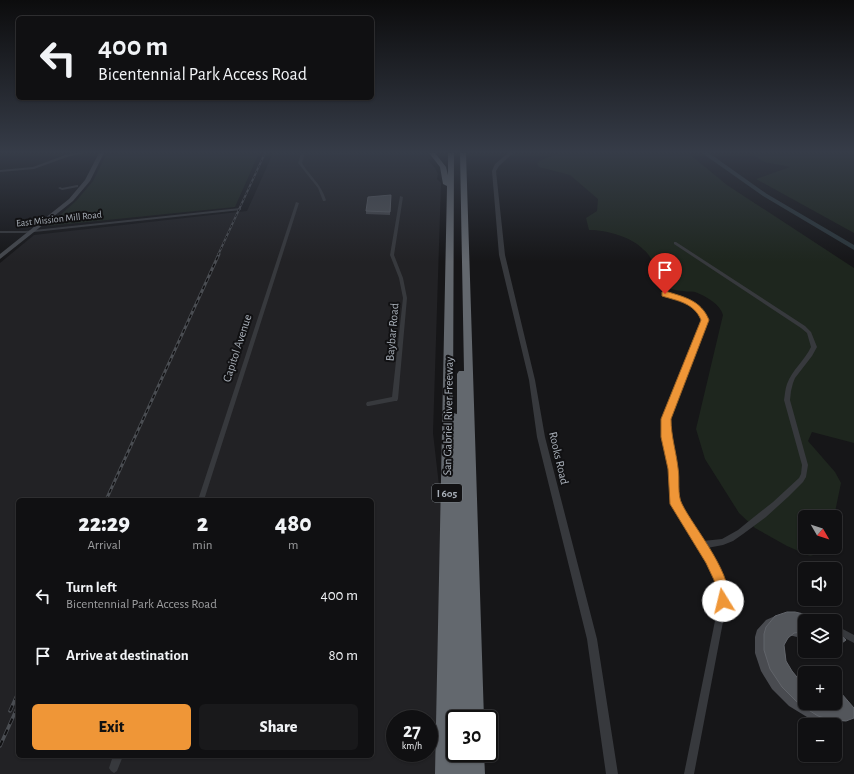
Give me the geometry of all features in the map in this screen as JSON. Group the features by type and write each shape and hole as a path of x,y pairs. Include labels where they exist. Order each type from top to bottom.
{"highway":[{"path":"446,189 450,212"},
{"name":"San Gabriel River Freeway","path":"443,774 450,189"},
{"path":"460,189 462,283 465,710"},
{"path":"453,774 462,189"},
{"name":"San Gabriel River Freeway","path":"464,189 476,710"},
{"path":"465,762 465,774"},
{"path":"476,762 477,774"}],"main road":[{"path":"0,257 58,211 73,189"},
{"path":"0,250 53,211 73,189"}],"street":[{"path":"321,189 324,200"},
{"name":"Rooks Road","path":"496,189 502,255 532,380 541,437 592,639 612,774"},
{"name":"Baybar Road","path":"369,404 395,399 405,298 401,278 392,255 401,197"},
{"name":"Capitol Avenue","path":"202,498 297,203"},
{"name":"East Mission Mill Road","path":"0,232 25,232 240,209"},
{"path":"675,243 803,327 809,332 814,347 796,372 787,389 788,400 805,465 804,474 801,480 761,515 729,539 716,544 701,545"},
{"path":"665,294 695,305 702,312 705,320 666,419 666,437 673,469 675,504 701,545 720,579 723,601 689,774"},
{"path":"842,633 854,639"},
{"path":"114,768 117,758"}],"shaded area":[{"path":"86,189 243,189 235,207 48,226 77,200"},
{"path":"257,189 441,189 433,433 445,538 446,774 0,774 0,263 34,235 247,211"},
{"path":"586,189 733,189 854,268 854,443 812,432 808,441 835,472 841,483 835,510 798,510 798,551 755,528 739,513 705,459 696,429 723,315 719,307 708,298 699,294 671,289 662,284 656,277 656,266 646,252 633,241 604,231 589,230 586,218 597,211 598,199"},
{"path":"774,189 854,189 854,233"},
{"path":"805,554 816,554 810,556"}],"building":[{"path":"391,195 390,212 366,211 368,197"},
{"path":"787,612 804,614 798,614 798,633 794,633 788,638 784,645 786,661 798,678 798,703 782,687 770,669 764,650 764,634 766,627 775,616"},
{"path":"842,636 846,640 842,643"},
{"path":"842,694 854,708 854,718 846,721 842,721 842,718 825,718 808,710 842,710"}],"waterway":[{"path":"757,189 854,248"}],"railway":[{"path":"218,255 248,189"},
{"path":"107,498 219,254"},
{"path":"10,711 16,698"},
{"path":"0,746 16,710"}],"route":[{"path":"665,294 695,305 702,312 705,320 666,419 666,437 673,469 675,504 710,559 720,579 723,601"}]}
